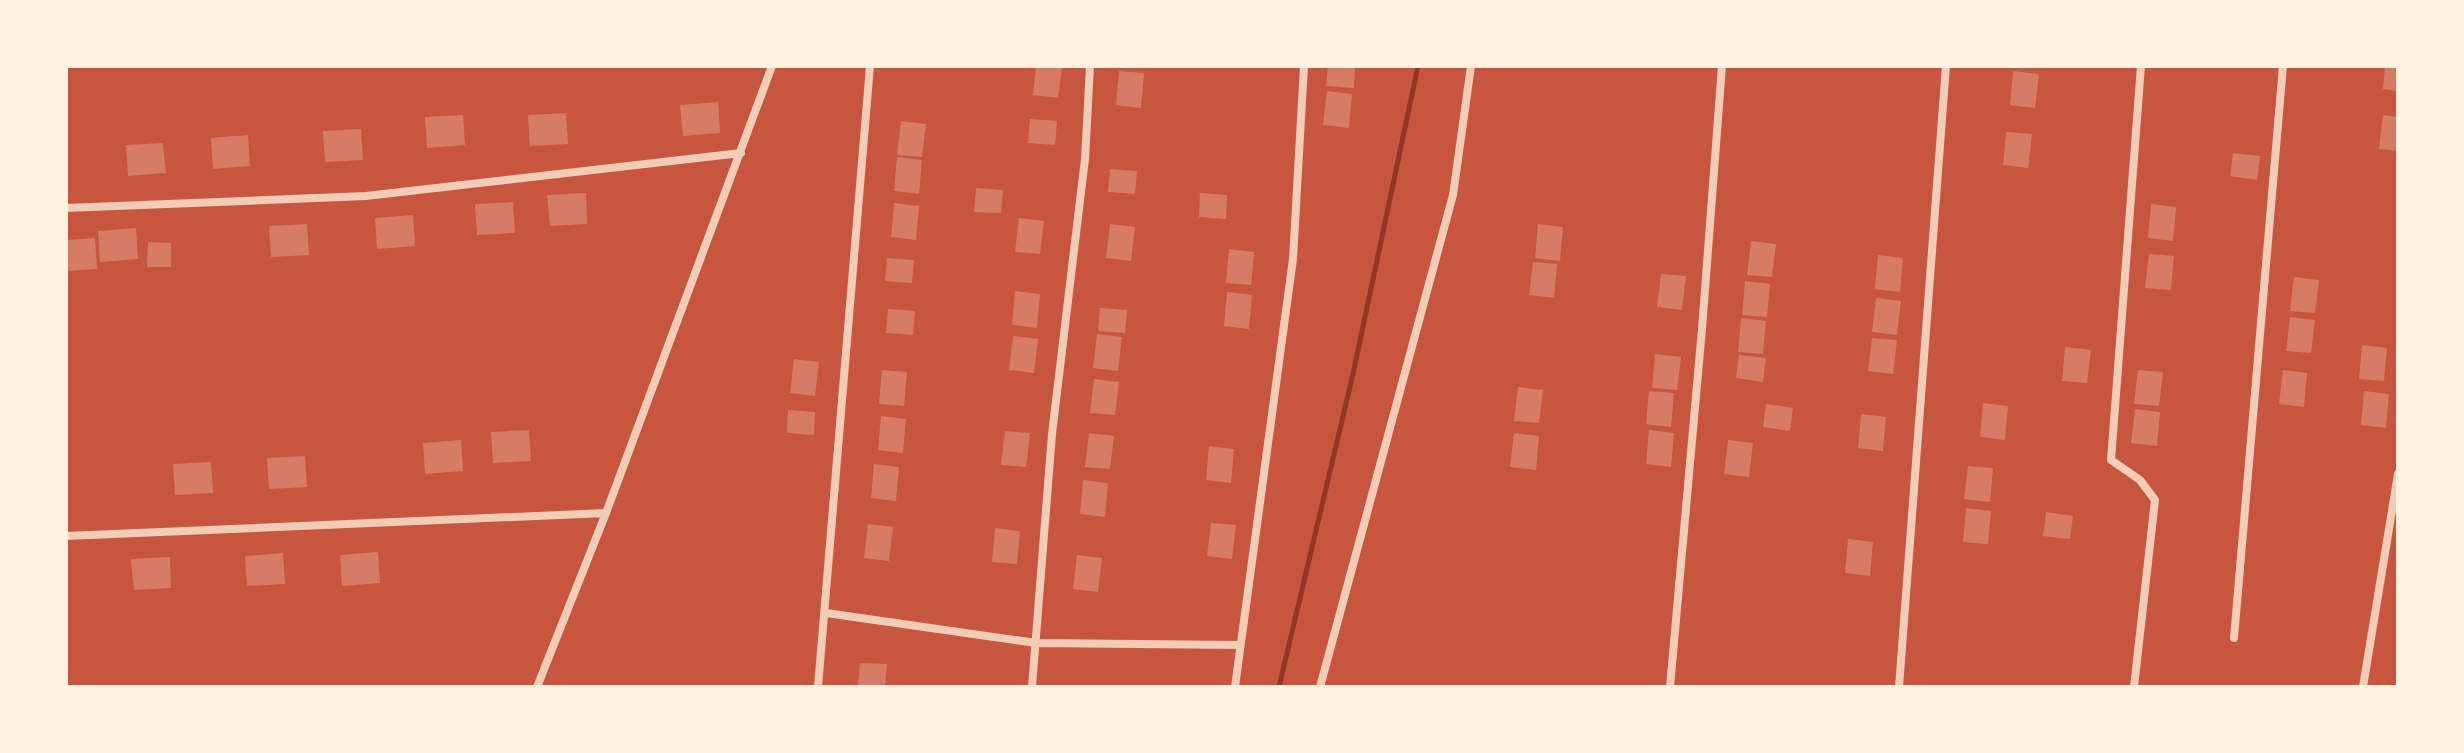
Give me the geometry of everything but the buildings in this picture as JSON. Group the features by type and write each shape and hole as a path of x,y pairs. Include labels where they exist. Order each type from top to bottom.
{"street":[{"path":"537,687 606,513 772,66"},
{"path":"818,687 870,66"},
{"path":"1032,687 1052,434 1085,159 1090,66"},
{"path":"1235,687 1293,259 1304,66"},
{"path":"1320,687 1453,195 1471,66"},
{"path":"1670,687 1722,66"},
{"path":"1899,687 1946,66"},
{"path":"2134,687 2155,500 2140,480 2111,460 2141,66"},
{"path":"2234,638 2283,66"},
{"path":"66,208 366,196 741,153"},
{"path":"2363,687 2398,474"},
{"path":"66,536 606,513"},
{"path":"826,613 1036,643 1240,645"}],"waterway":[{"path":"1279,687 1353,374 1418,66"}]}
